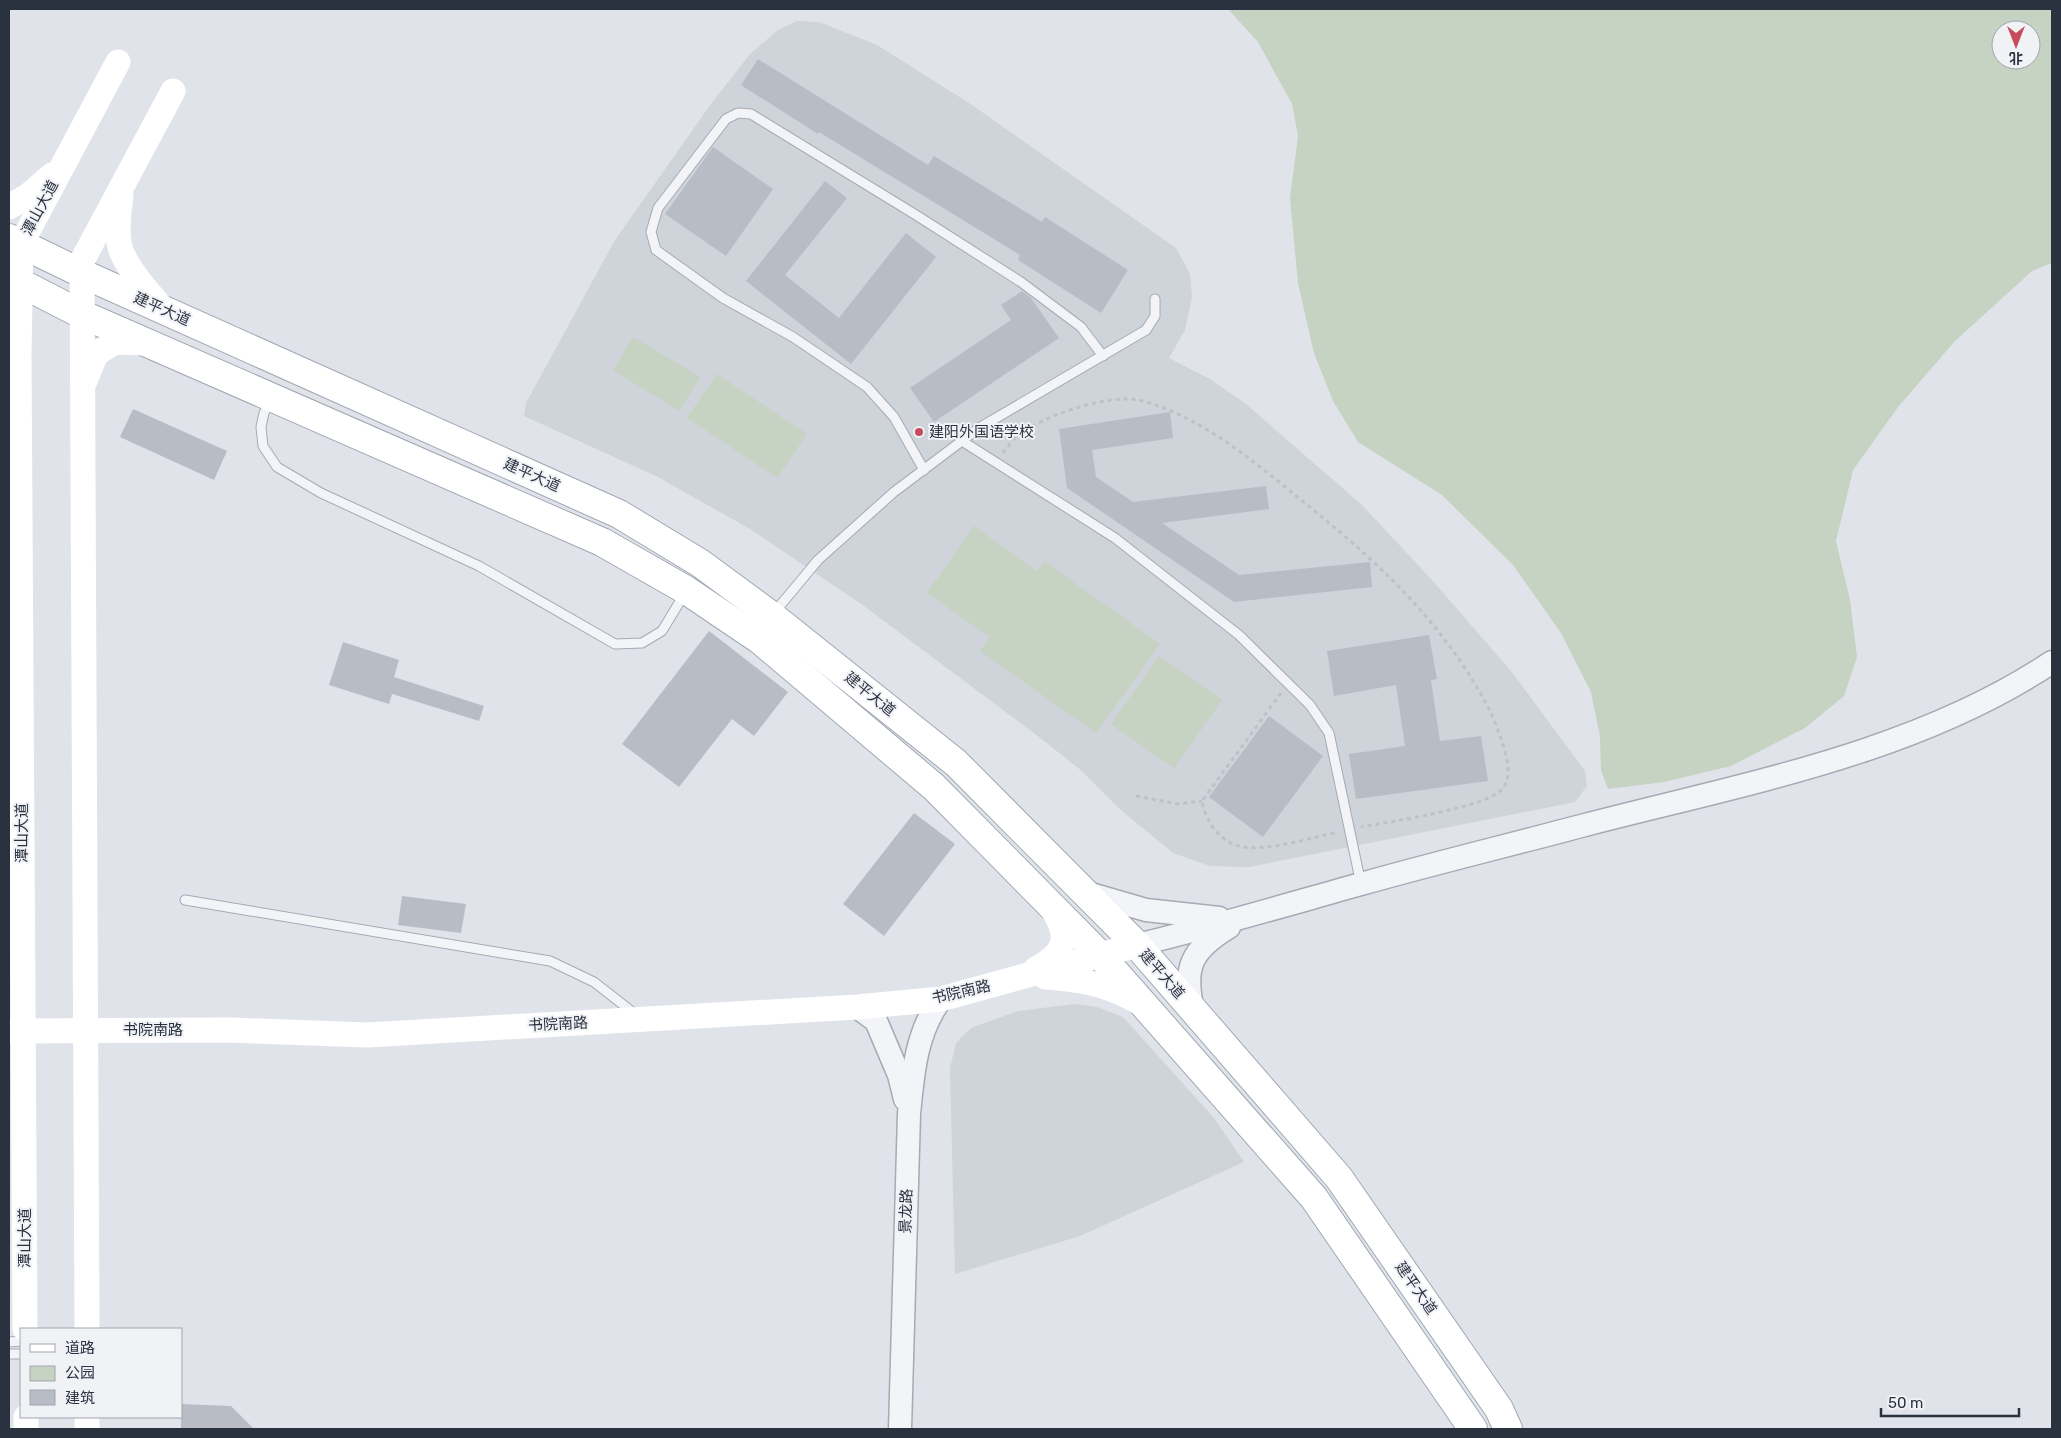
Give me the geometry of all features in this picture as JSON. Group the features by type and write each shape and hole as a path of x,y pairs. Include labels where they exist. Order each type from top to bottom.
{"main road":[{"name":"潭山大道","path":"25,1328 16,1039 19,354 14,279 15,241 62,167 118,62"},
{"path":"87,1328 81,273 82,261 173,91"},
{"path":"9,207 29,195 62,167"},
{"path":"121,187 118,224 121,252 136,277 164,310"},
{"name":"建平大道","path":"15,241 81,273 619,514 700,563 772,616 956,763 1137,945 1339,1178 1499,1409 1508,1429"},
{"name":"建平大道","path":"14,279 81,314 602,542 686,590 760,640 934,787 1100,955 1314,1198 1473,1429"},
{"path":"9,331 19,354"},
{"path":"82,388 96,354 115,342 148,343"},
{"path":"1023,976 1042,966 1061,947 1064,929 1046,900"},
{"name":"书院南路","path":"16,1039 85,1039 232,1045 367,1035 858,1007 942,999 1137,945"},
{"path":"1023,976 1068,978 1097,983 1113,988 1147,1008"}],"street":[{"path":"1137,945 1243,919 1361,884 1835,760 1925,729 2020,684 2052,662"},
{"path":"1084,892 1117,903 1166,913 1243,919"},
{"path":"1193,1010 1188,987 1189,967 1194,955 1220,932 1243,919"},
{"name":"景龙路","path":"900,1429 909,1114 913,1072 929,1015 942,999"},
{"path":"858,1007 876,1021 899,1075 909,1114"}],"lane":[{"path":"924,470 894,417 867,387 792,337 724,298 656,250 651,232 658,208 726,119 738,113 751,114 916,214 1021,282 1082,327 1104,356"},
{"path":"772,616 818,560 876,507 924,470 979,428 1146,330 1155,316 1155,299"},
{"path":"272,397 264,413 262,437 263,446 277,466 322,493 479,566 615,644 642,643 662,632 686,590"},
{"path":"962,441 998,462 1115,538 1238,634 1310,705 1329,732 1351,829 1361,884"},
{"path":"185,900 550,961 594,982 620,1000 641,1020"}],"path":[{"path":"998,462 1014,439 1031,428 1063,413 1094,403 1114,400 1142,401 1181,416 1208,431 1255,463 1368,554 1416,603 1448,644 1486,700 1503,746 1508,768 1506,782 1500,793 1474,804 1282,844 1259,847 1239,846 1222,836 1210,824 1204,813 1202,801 1288,683"},
{"path":"1136,796 1178,804 1202,801"}],"shaded area":[{"name":"建阳外国语学校","path":"797,21 819,22 877,45 969,103 1176,248 1190,274 1192,297 1185,330 1169,358 1210,379 1246,404 1362,505 1432,580 1511,671 1585,771 1587,786 1575,802 1249,867 1210,866 1173,853 1122,811 1082,771 1039,737 864,606 750,529 658,477 524,416 526,403 615,240 711,104 750,54 778,30"},
{"path":"1075,1004 1097,1007 1123,1017 1214,1118 1244,1162 1080,1236 955,1274 950,1068 956,1043 971,1028 1018,1011"}],"green space":[{"path":"1228,9 2052,9 2052,263 2032,271 1955,341 1898,407 1853,470 1836,541 1850,600 1857,657 1844,696 1805,728 1731,766 1664,782 1608,789 1601,771 1600,736 1591,692 1561,633 1513,565 1442,495 1358,442 1333,401 1314,353 1298,283 1290,198 1298,136 1292,104 1258,42"},
{"path":"633,337 700,377 679,411 613,370"},
{"path":"717,374 807,434 777,478 687,418"},
{"path":"974,526 1037,571 1044,561 1160,644 1096,733 980,651 990,637 927,593"},
{"path":"1159,656 1222,700 1174,768 1111,724"}],"building":[{"path":"758,59 928,165 934,156 1042,222 1045,217 1128,270 1101,313 1018,260 1020,255 819,132 818,134 741,85"},
{"path":"713,147 773,189 726,256 665,214"},
{"path":"825,181 847,198 785,275 839,318 906,233 936,257 851,364 746,281"},
{"path":"1022,291 1031,298 1059,338 934,422 910,388 1011,320 1001,305"},
{"path":"133,409 227,451 214,480 120,437"},
{"path":"1170,412 1173,438 1092,450 1096,477 1133,502 1266,486 1269,509 1162,523 1239,575 1370,562 1372,587 1234,602 1067,488 1059,429"},
{"path":"709,631 788,692 754,736 732,719 679,787 622,744"},
{"path":"1429,635 1437,679 1431,680 1440,741 1481,736 1488,781 1356,799 1349,754 1405,746 1396,685 1334,696 1327,651"},
{"path":"343,642 399,660 394,677 484,706 479,721 392,694 389,704 329,685"},
{"path":"1269,716 1323,756 1263,837 1209,797"},
{"path":"914,813 955,844 884,936 843,904"},
{"path":"402,896 466,904 461,933 398,925"},
{"path":"182,1404 231,1406 254,1429 181,1429"}],"place":[{"name":"建阳外国语学校","path":"919,432"}]}
